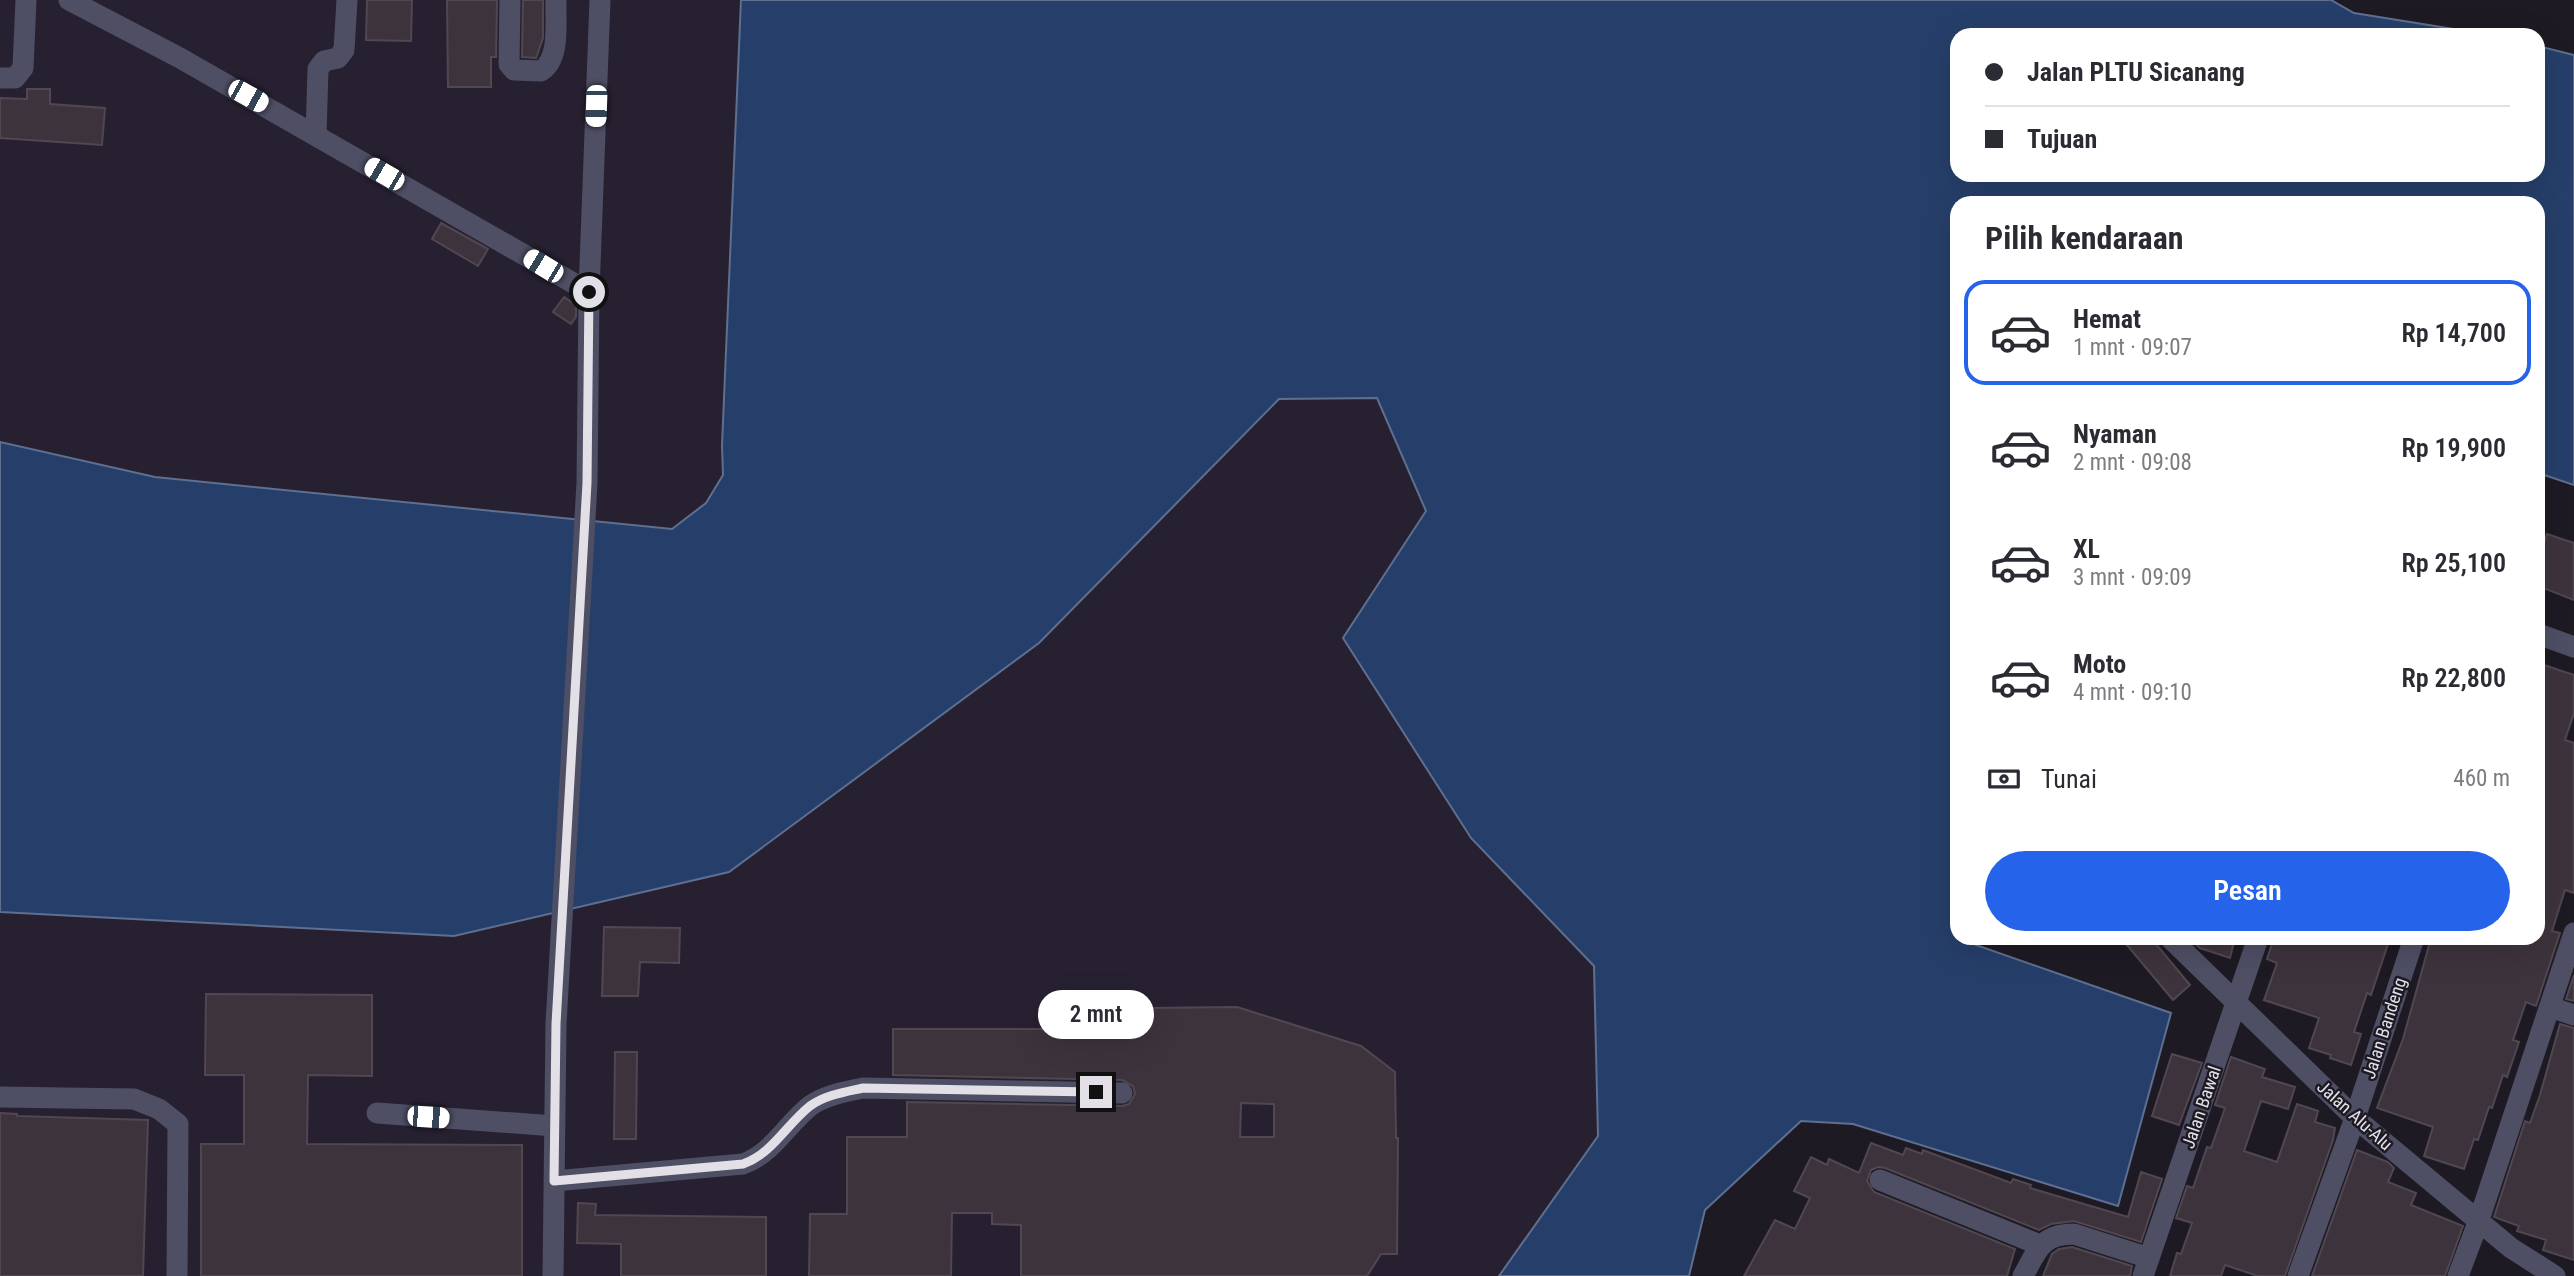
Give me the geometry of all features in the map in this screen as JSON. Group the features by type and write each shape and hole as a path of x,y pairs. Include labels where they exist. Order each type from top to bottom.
{"street":[{"path":"0,78 15,78 23,68 26,0"},
{"path":"69,0 180,58 589,292"},
{"path":"316,135 318,69 324,61 338,58 344,50 347,0"},
{"path":"510,0 509,64 514,70 541,71 551,63 554,48 555,0"},
{"path":"553,1276 556,1024 587,483 589,292 600,0"},
{"path":"2545,637 2574,647"},
{"path":"2458,1276 2574,933"},
{"name":"Jalan Alu-Alu","path":"2177,945 2355,1118 2511,1248 2555,1276"},
{"name":"Jalan Bawal","path":"2146,1267 2256,945"},
{"name":"Jalan Bandeng","path":"2298,1276 2355,1118 2412,945"},
{"path":"2550,1007 2574,1015"},
{"path":"554,1181 743,1164 768,1150 811,1105 835,1094 863,1088 1122,1093"},
{"path":"0,1097 134,1099 159,1110 178,1124 177,1276"},
{"path":"377,1113 555,1126"},
{"path":"1880,1180 2040,1245"},
{"path":"2023,1276 2040,1245 2055,1236 2074,1234 2146,1267"}],"shaded area":[{"path":"0,0 741,0 722,445 723,475 706,503 672,529 155,477 0,442"},
{"path":"1259,350 1430,356 1633,956 1572,1276 0,1276 0,818"}],"water":[{"path":"741,0 2331,0 2354,13 2447,28 1950,28 1950,182 2545,182 2545,48 2574,55 2574,485 2545,475 2545,196 1950,196 1950,945 1976,945 2171,1013 2118,1206 1853,1124 1801,1121 1705,1210 1689,1276 1499,1276 1598,1136 1594,966 1471,838 1343,638 1426,511 1377,398 1279,399 1039,643 729,872 454,936 0,912 0,442 155,477 672,529 706,503 723,475 722,445"}],"building":[{"path":"367,0 412,0 411,41 366,40"},
{"path":"447,0 497,0 496,57 491,57 491,87 448,87"},
{"path":"523,0 543,0 543,38 536,58 522,57"},
{"path":"27,89 50,89 50,104 105,108 102,145 0,138 0,98 27,99"},
{"path":"441,223 488,249 478,266 432,239"},
{"path":"564,297 576,305 576,317 571,324 553,312"},
{"path":"2547,534 2574,543 2574,600 2545,589"},
{"path":"2545,665 2574,675 2574,713 2565,740 2574,743 2574,893 2565,890 2552,931 2560,933 2536,1006 2526,1002 2513,1040 2519,1042 2507,1077 2503,1075 2492,1108 2489,1107 2478,1140 2474,1139 2464,1169 2424,1156 2433,1127 2377,1108 2403,1039 2429,945 2545,945"},
{"path":"604,927 680,928 679,963 640,962 638,996 602,996"},
{"path":"2127,945 2157,945 2190,985 2173,1000"},
{"path":"2197,945 2233,945 2230,958"},
{"path":"2272,945 2388,945 2371,995 2367,993 2354,1032 2361,1034 2351,1065 2309,1048 2319,1018 2264,1000 2277,963 2267,959"},
{"path":"2574,975 2574,1001 2566,999"},
{"path":"206,994 372,995 372,1076 308,1075 307,1144 522,1145 522,1276 201,1276 201,1144 244,1144 244,1075 205,1075"},
{"path":"1237,1007 1361,1046 1395,1072 1398,1138 1397,1254 1381,1254 1367,1276 1021,1276 1021,1225 992,1224 992,1213 952,1213 951,1276 809,1276 810,1214 847,1214 847,1137 907,1137 907,1102 1122,1106 1129,1104 1135,1094 1133,1086 1122,1080 893,1075 893,1029 1147,1029 1148,1008","holes":["1241,1103 1274,1104 1274,1137 1240,1137"]},
{"path":"2560,1024 2574,1028 2574,1260 2543,1250 2546,1240 2517,1231 2519,1226 2494,1217 2525,1121 2530,1123 2540,1095"},
{"path":"615,1052 637,1052 636,1139 614,1139"},
{"path":"2172,1054 2202,1063 2179,1125 2152,1116"},
{"path":"2231,1057 2265,1069 2262,1077 2295,1087 2288,1109 2261,1101 2244,1151 2277,1162 2297,1104 2318,1111 2315,1122 2335,1128 2333,1140 2285,1276 2258,1276 2225,1265 2221,1276 2170,1276 2177,1253 2181,1254 2192,1223 2176,1218 2187,1186 2193,1188 2207,1147 2211,1148 2225,1108 2215,1105"},
{"path":"0,1113 17,1116 148,1120 143,1276 0,1276"},
{"path":"1871,1143 1903,1155 1906,1148 1922,1154 1923,1150 2011,1183 2013,1179 2031,1185 2030,1188 2128,1217 2141,1172 2162,1179 2141,1242 2074,1221 2051,1224 2039,1230 1878,1167 1871,1170 1867,1181 1874,1192 2015,1249 2007,1276 1744,1276 1775,1220 1795,1229 1810,1198 1794,1191 1811,1157 1827,1165 1829,1159 1859,1173"},
{"path":"2357,1150 2388,1162 2394,1168 2388,1182 2416,1193 2411,1205 2463,1226 2445,1276 2312,1276"},
{"path":"578,1203 596,1204 595,1215 766,1217 766,1276 621,1276 621,1244 577,1243"},
{"path":"2072,1247 2132,1266 2130,1276 2043,1276 2052,1254 2059,1249"}],"route":[{"path":"589,292 587,483 556,1024 554,1181 743,1164 768,1150 811,1105 835,1094 863,1088 1096,1092"}]}
